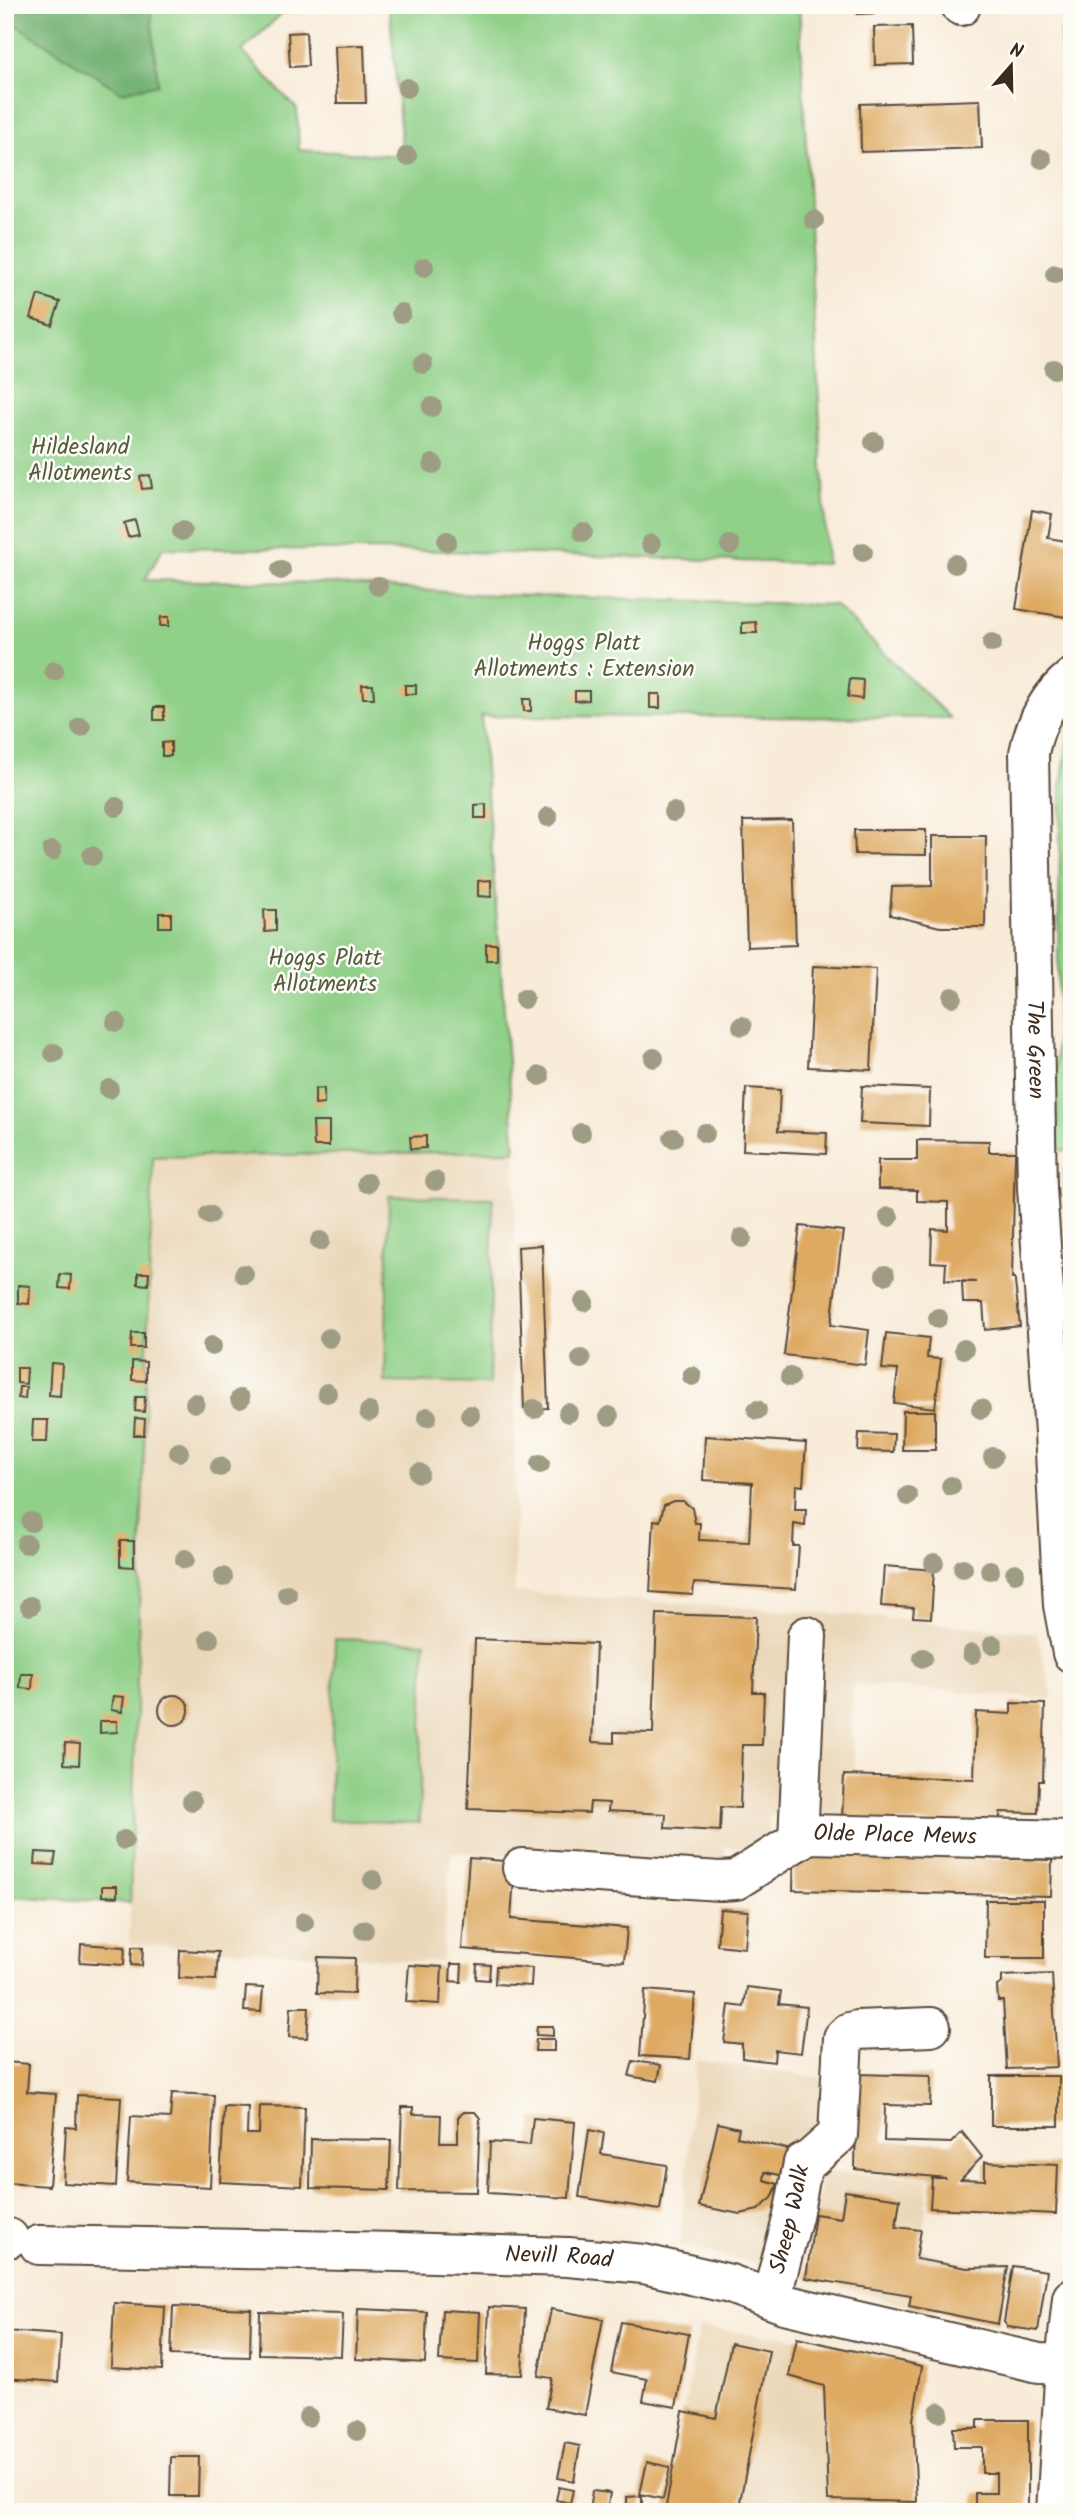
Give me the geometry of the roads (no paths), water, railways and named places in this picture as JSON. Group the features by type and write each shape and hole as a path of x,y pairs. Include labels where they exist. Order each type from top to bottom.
{"street":[{"name":"The Green","path":"1072,678 1043,711 1032,737 1029,753 1037,1188 1063,1432 1063,1605 1072,1653"},
{"path":"798,1841 807,1636"},
{"name":"Olde Place Mews","path":"522,1868 710,1881 736,1880 808,1834 1072,1840"},
{"name":"Sheep Walk","path":"771,2299 793,2216 803,2163 811,2160 838,2135 843,2038 849,2032 857,2030 931,2027"},
{"name":"Nevill Road","path":"18,2240 607,2260 677,2270 771,2299 1039,2363 1068,2364"},
{"path":"1056,2512 1072,2298"}],"park label":[{"name":"Hildesland Allotments","path":"80,461"},
{"name":"Hoggs Platt Allotments : Extension","path":"584,657"},
{"name":"Hoggs Platt Allotments","path":"325,972"}]}
